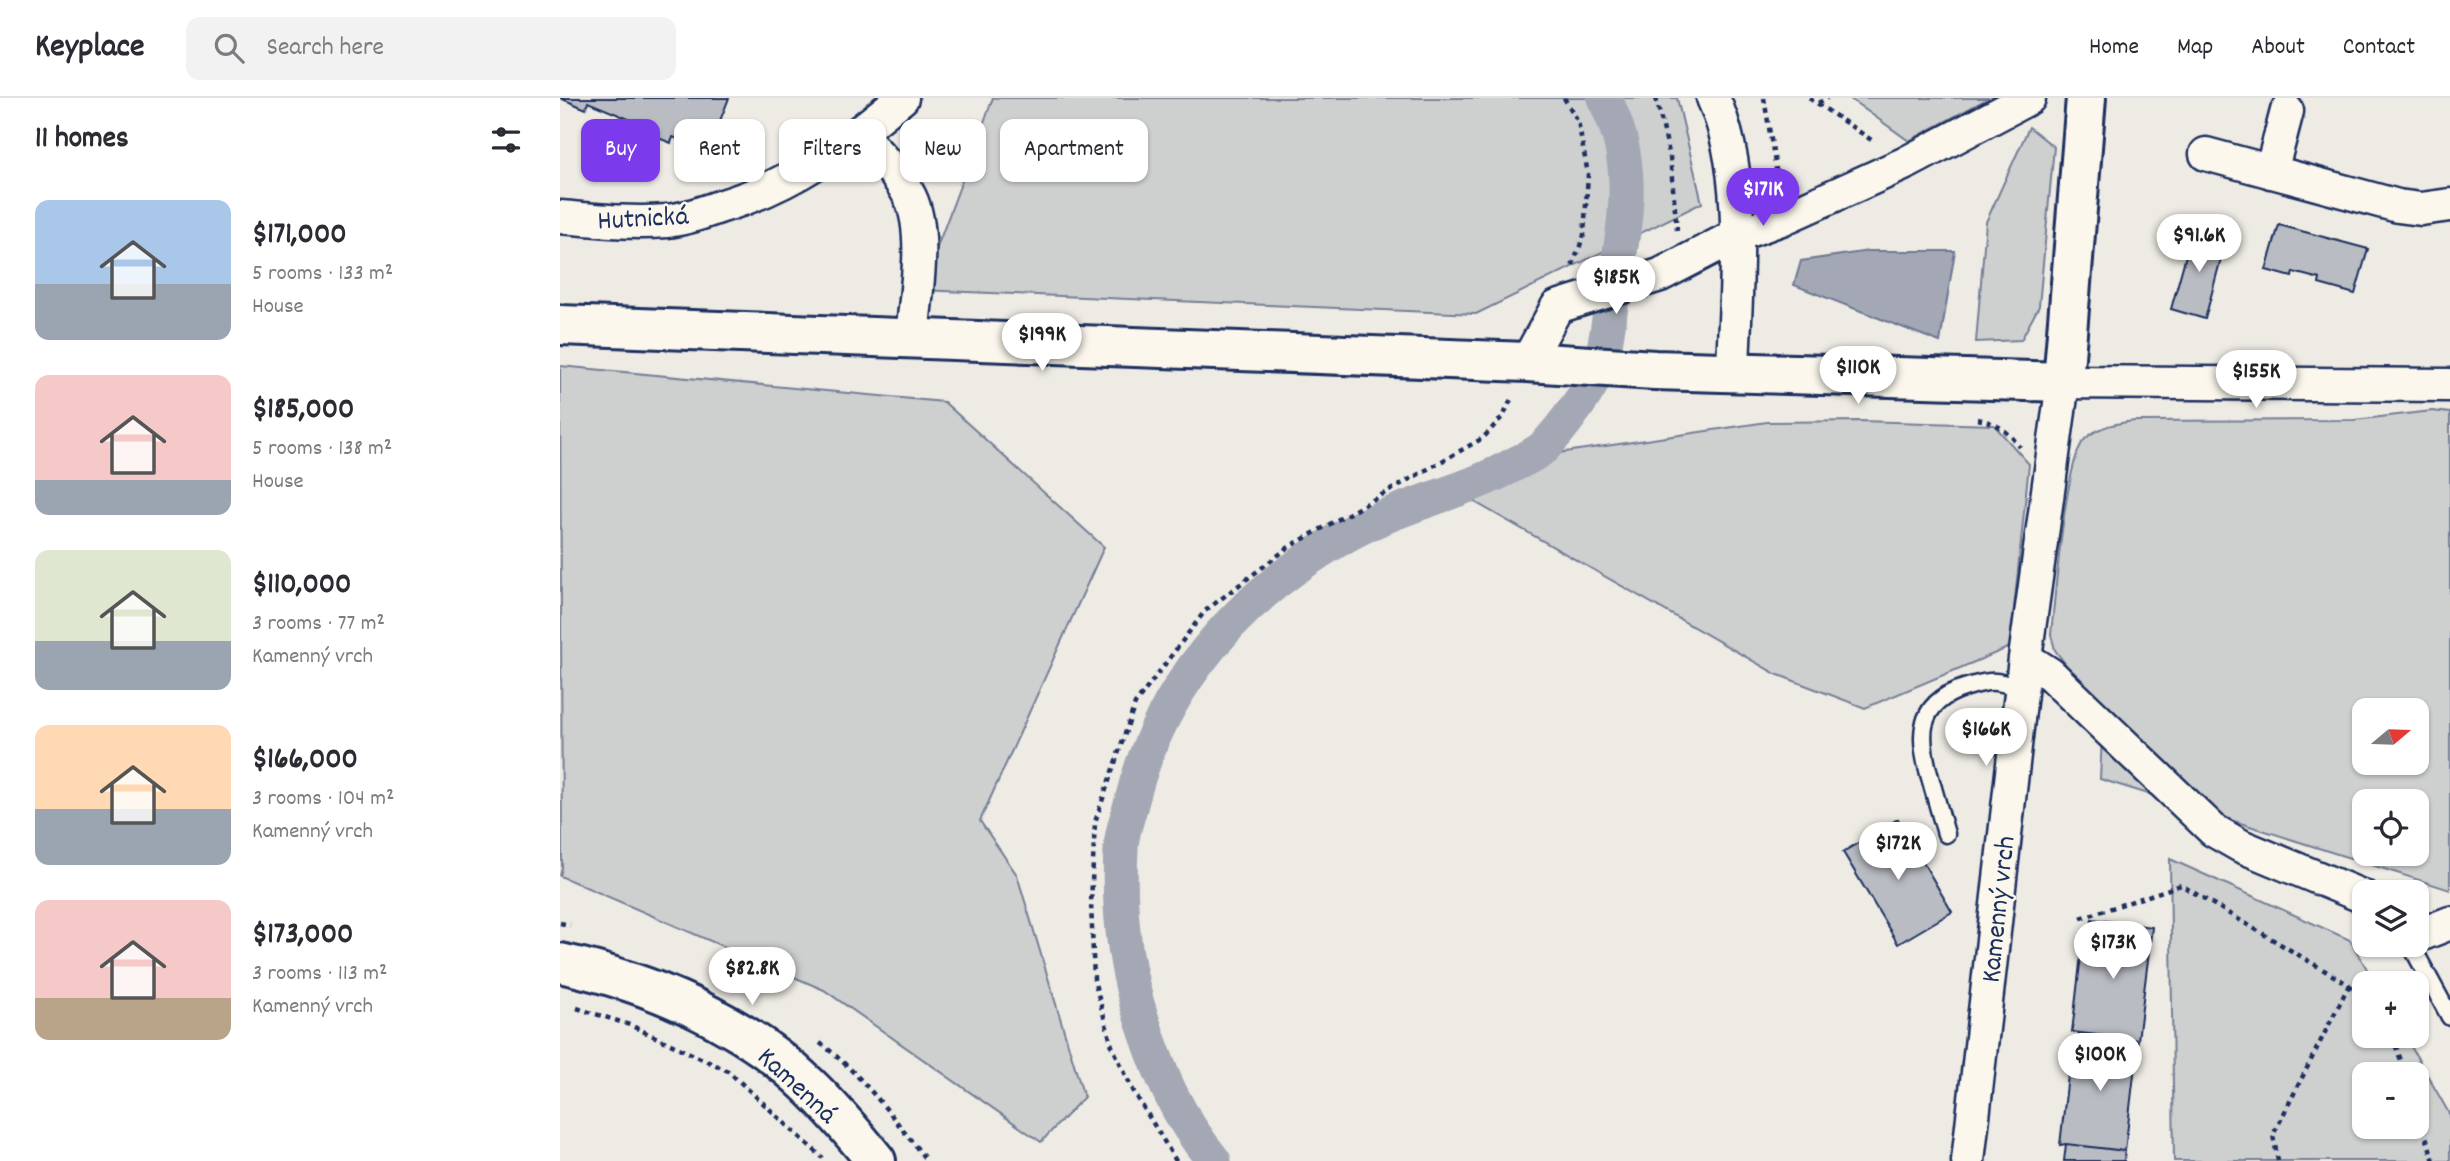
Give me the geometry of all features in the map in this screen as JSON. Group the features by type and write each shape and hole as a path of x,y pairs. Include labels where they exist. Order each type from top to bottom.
{"street":[{"name":"Hutnická","path":"876,119 902,98"},
{"path":"1713,98 1732,161 1737,235 1733,371"},
{"path":"1527,362 1557,307 1660,275 1737,235 1784,218 1906,163 2029,98"},
{"path":"2063,382 2086,98"},
{"path":"2272,172 2287,111"},
{"path":"2206,154 2398,206 2421,209 2450,205"},
{"path":"886,164 911,199 918,222 919,246 912,338"},
{"name":"Hutnická","path":"560,218 633,223 669,220 694,215 784,182"},
{"path":"560,325 1527,362 1656,370 2063,382 2450,385"},
{"name":"Kamenný vrch","path":"1968,1161 2021,689 2063,382"},
{"path":"2025,658 2050,674 2213,830 2241,846 2352,892"},
{"path":"2429,931 2450,923"},
{"name":"Kamenná","path":"560,963 602,972 682,1002 755,1042 807,1084 873,1160"}],"lane":[{"path":"1946,834 1923,753 1922,730 1929,713 1939,701 1956,691 1980,683 2000,681 2021,689"},
{"path":"2418,957 2450,1017"}],"path":[{"path":"1557,307 1584,235 1588,174 1577,121 1564,98"},
{"path":"1656,98 1670,157 1678,242 1660,275"},
{"path":"1764,98 1784,218"},
{"path":"1810,98 1906,163"},
{"path":"1817,103 1828,98"},
{"path":"1176,1161 1134,1092 1112,1046 1094,980 1091,902 1095,822 1135,704 1205,611 1215,603 1289,547 1483,438 1504,415 1527,362"},
{"path":"1975,418 1992,421 2012,436 2024,451"},
{"path":"2081,918 2181,885 2352,989"},
{"path":"2278,1161 2273,1135 2349,985"},
{"path":"572,1006 629,1024 728,1071 826,1161"},
{"path":"2427,1139 2434,1161"}],"shaded area":[{"path":"993,98 1677,98 1702,203 1476,314 921,290 962,182 986,182 985,119"},
{"path":"1849,98 1989,98 1909,141"},
{"path":"2029,127 2054,147 2039,306 2021,340 1976,342 1986,222"},
{"path":"1869,251 1955,251 1940,342 1794,285 1801,261"},
{"path":"560,366 944,402 1104,547 980,821 1017,875 1084,1097 1041,1142 824,990 560,876"},
{"path":"2432,411 2450,413 2450,890 2429,883 2429,880 2419,880 2375,866 2429,866 2429,789 2352,789 2352,859 2212,814 2103,714 2055,650 2051,634 2062,530 2078,451 2085,439 2096,431 2135,421 2354,420"},
{"path":"1860,421 1994,425 2029,464 2010,647 1865,708 1776,674 1459,493 1503,480 1545,455 1767,422"},
{"path":"2102,737 2174,802 2100,779"},
{"path":"2170,859 2350,940 2352,957 2360,957 2368,971 2352,971 2352,1048 2412,1048 2420,1062 2352,1062 2352,1139 2429,1139 2429,1078 2450,1115 2450,1161 2174,1161"}],"building":[{"path":"560,98 729,98 721,119 674,119 674,137 671,143 660,139 660,119 629,119 588,102 586,109"},
{"path":"2279,225 2368,249 2355,294 2319,284 2320,279 2293,272 2292,277 2266,270"},
{"path":"2193,230 2226,239 2205,319 2171,309"},
{"path":"1898,819 1952,912 1898,944 1843,852"},
{"path":"2092,919 2152,927 2138,1040 2072,1032 2081,955 2088,956"},
{"path":"2079,1033 2138,1040 2125,1151 2060,1145 2069,1067 2075,1067"},
{"path":"2066,1144 2125,1151 2124,1161 2064,1161"}],"waterway":[{"path":"1214,1161 1190,1128 1163,1077 1142,1020 1131,979 1120,893 1121,843 1142,767 1156,732 1195,666 1218,637 1274,584 1320,551 1360,528 1479,481 1534,454 1551,440 1576,408 1597,374 1602,356 1625,218 1622,146 1604,98"}]}
